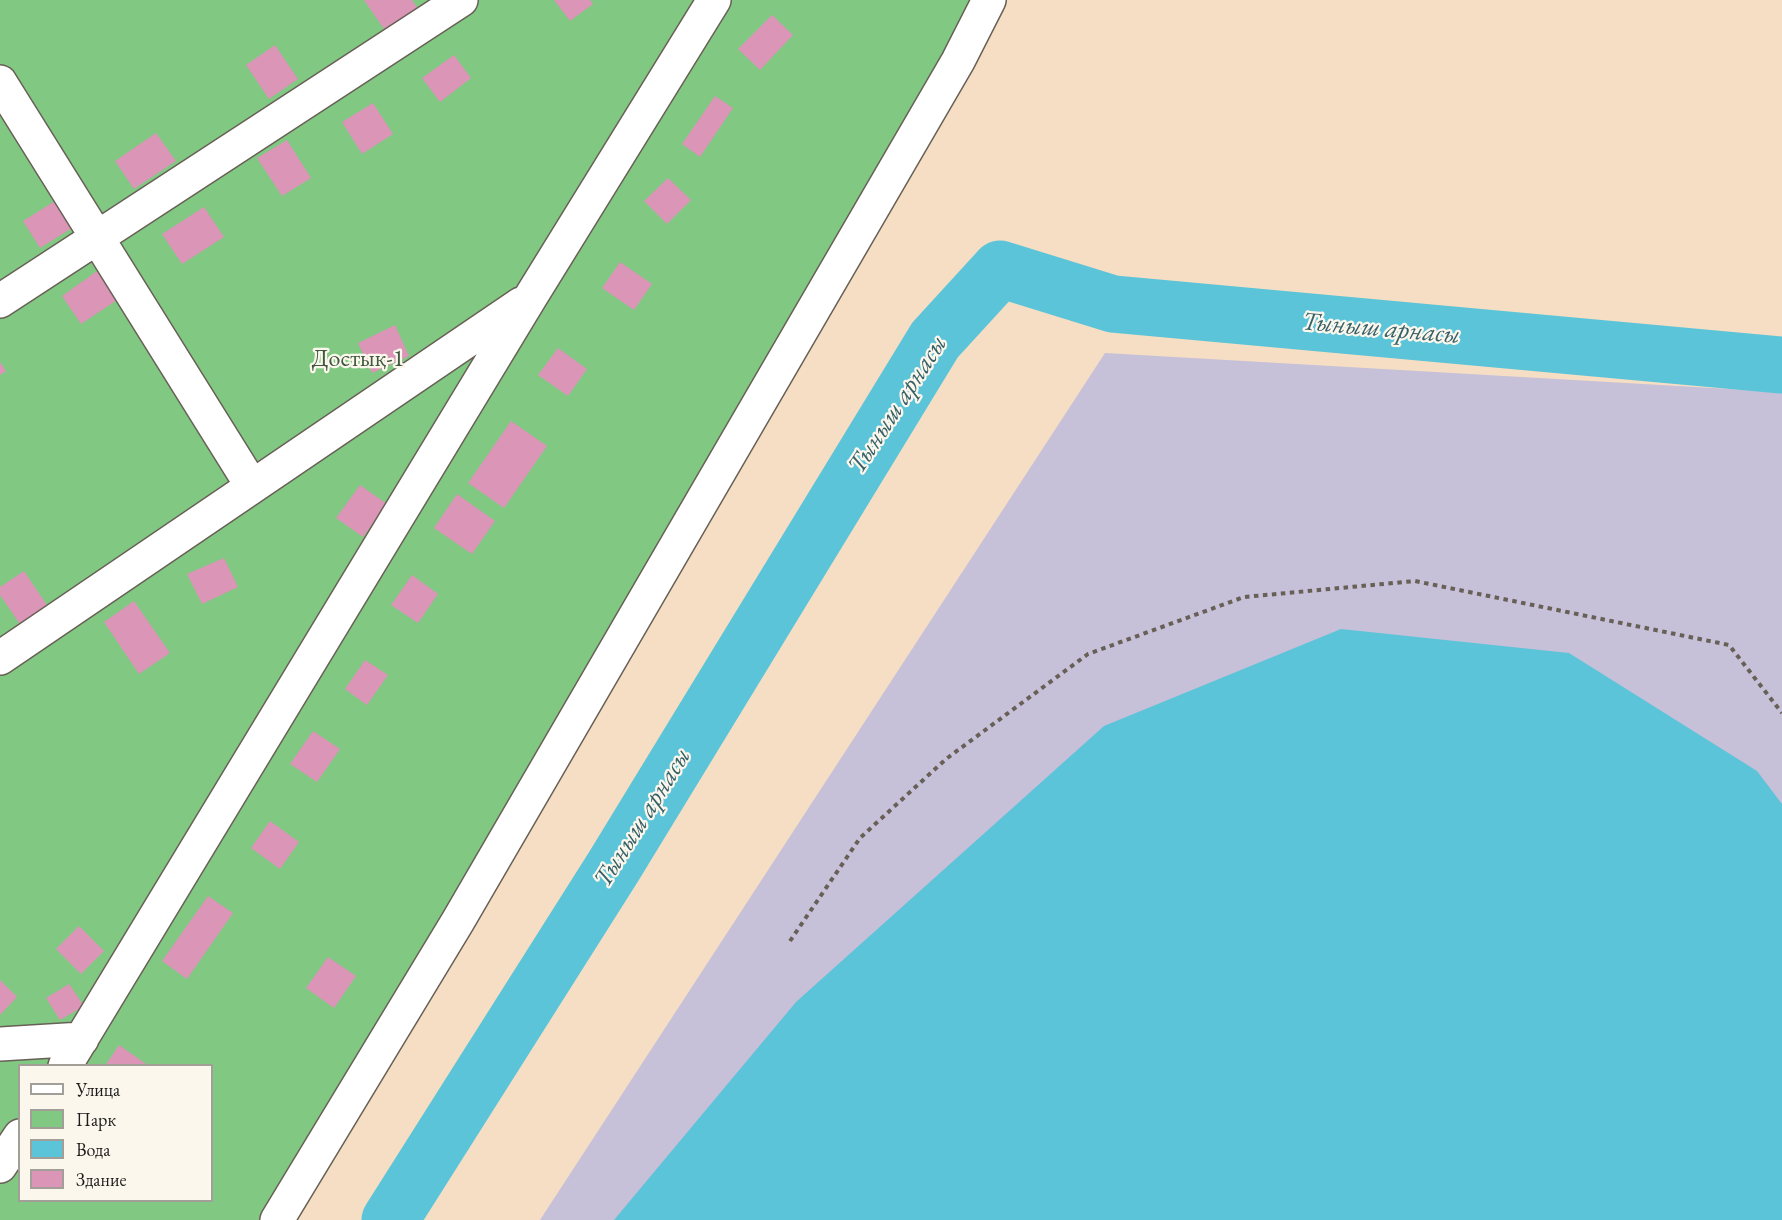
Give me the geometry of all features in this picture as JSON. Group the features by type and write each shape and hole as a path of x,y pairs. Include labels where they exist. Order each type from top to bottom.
{"lane":[{"path":"0,301 461,0"},
{"path":"0,1044 73,1052 530,298 714,0"},
{"path":"277,1220 458,921 958,61 989,0"},
{"path":"0,81 252,486"},
{"path":"0,658 530,298"},
{"path":"0,1166 18,1139"}],"path":[{"path":"790,940 860,838 946,759 1088,654 1244,597 1415,581 1729,645 1782,713"}],"shaded area":[{"path":"1105,353 1782,392 1782,1220 540,1220"}],"green space":[{"name":"Достық-1","path":"0,0 981,0 265,1220 0,1220"}],"water":[{"path":"1341,629 1569,653 1757,771 1782,804 1782,1220 614,1220 796,1002 1104,726"}],"building":[{"path":"364,0 412,0 419,10 386,32"},
{"path":"554,0 590,0 593,4 570,21"},
{"path":"772,15 793,35 760,70 738,49"},
{"path":"275,45 298,79 269,99 246,65"},
{"path":"454,55 471,78 440,102 422,78"},
{"path":"715,96 733,108 700,157 682,144"},
{"path":"373,103 393,134 362,154 342,122"},
{"path":"156,133 176,161 134,189 115,161"},
{"path":"287,140 311,178 282,196 257,158"},
{"path":"668,178 691,200 667,224 644,201"},
{"path":"55,201 72,228 40,248 23,221"},
{"path":"204,207 224,237 182,264 162,234"},
{"path":"620,262 652,284 634,310 602,288"},
{"path":"97,271 117,300 81,324 62,296"},
{"path":"395,325 409,356 372,373 358,343"},
{"path":"558,348 587,369 568,396 538,375"},
{"path":"0,362 6,371 0,375"},
{"path":"511,421 547,446 504,508 468,483"},
{"path":"360,485 387,504 363,537 336,518"},
{"path":"457,494 495,521 472,554 434,528"},
{"path":"224,558 238,587 202,604 187,574"},
{"path":"24,571 53,614 26,633 0,595 0,587"},
{"path":"412,575 438,594 418,623 391,605"},
{"path":"134,601 170,653 139,674 104,622"},
{"path":"365,660 388,675 367,705 345,689"},
{"path":"313,731 340,749 317,782 290,764"},
{"path":"270,821 299,842 280,869 251,848"},
{"path":"208,896 233,913 187,979 162,961"},
{"path":"79,926 104,951 81,974 56,949"},
{"path":"328,957 356,976 334,1008 306,988"},
{"path":"0,980 17,997 0,1015"},
{"path":"69,984 84,1006 60,1020 46,998"},
{"path":"119,1045 146,1064 106,1064"}],"waterway":[{"name":"Тыныш арнасы","path":"390,1220 614,866 935,340 1000,269 1113,304 1782,365"}]}
